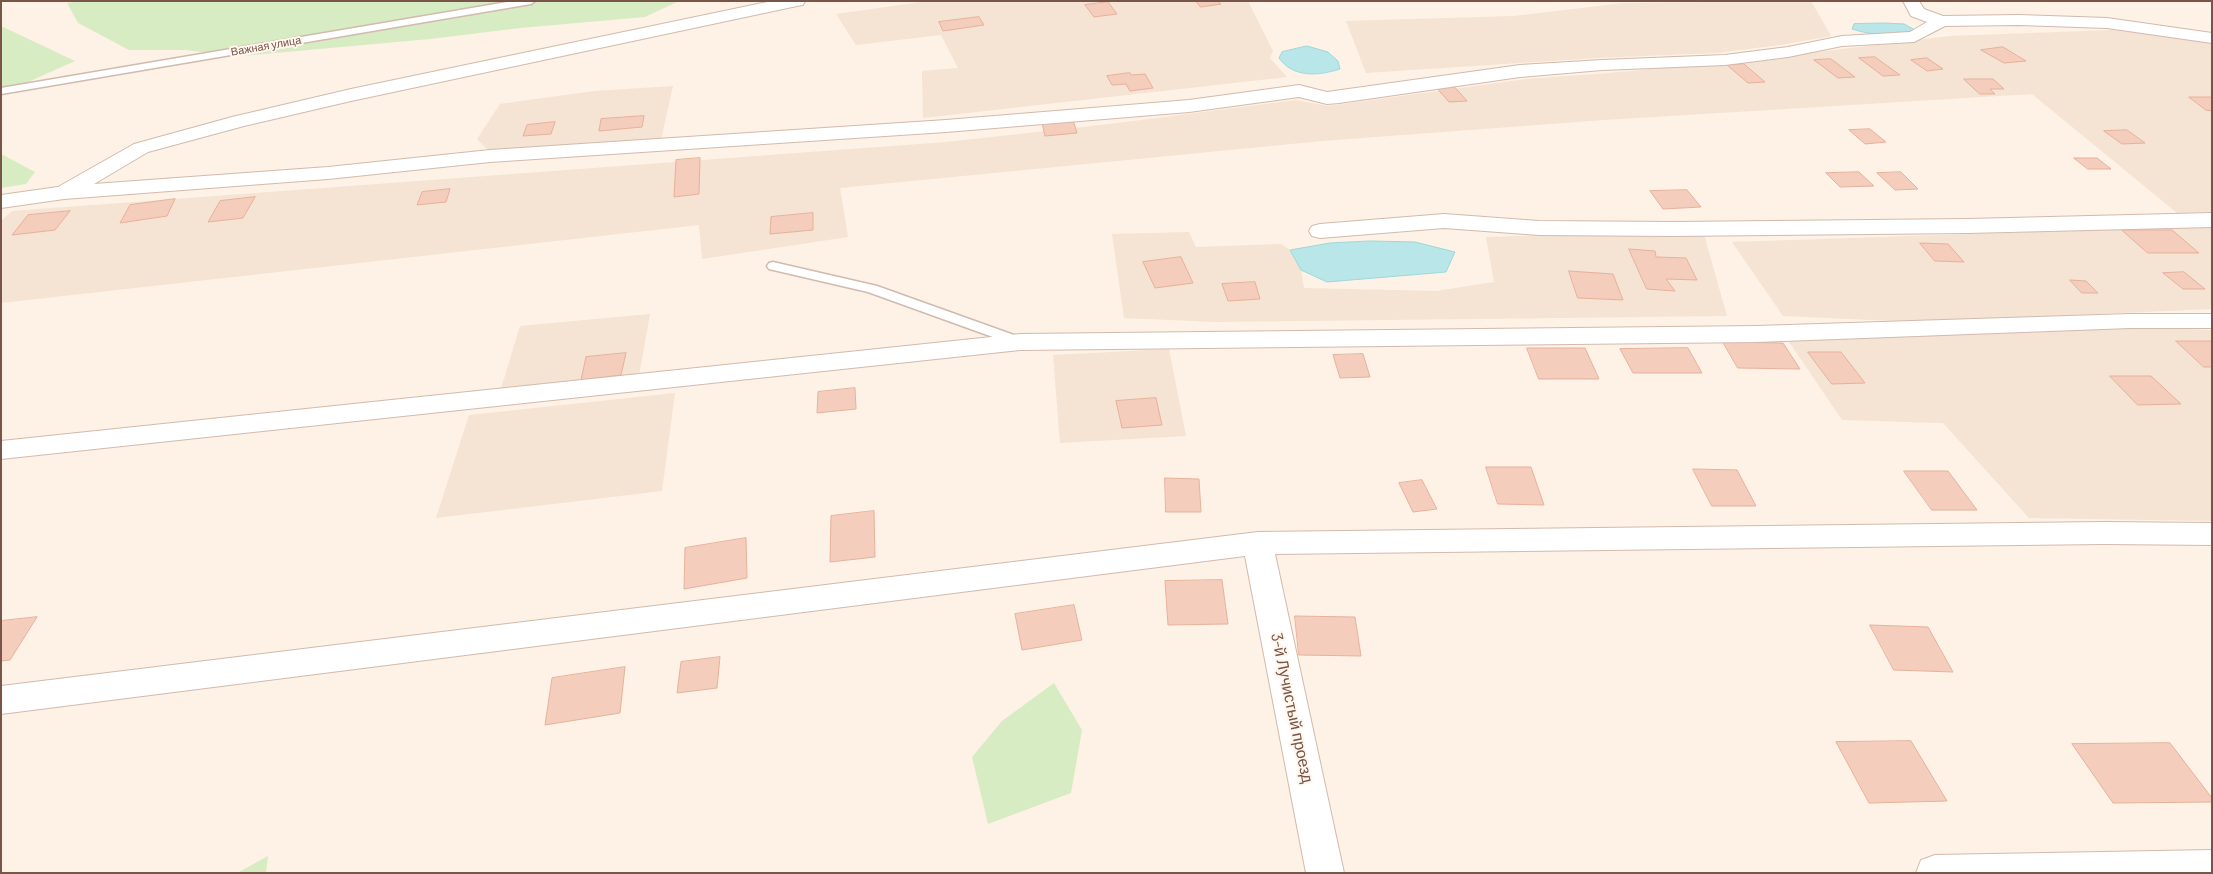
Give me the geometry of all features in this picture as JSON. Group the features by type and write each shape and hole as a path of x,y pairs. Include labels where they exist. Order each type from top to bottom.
{"street":[{"path":"64,193 141,148 239,121 351,94 797,1"},
{"path":"1911,1 1917,12 1941,21 2019,20 2107,24 2212,38"},
{"path":"1,202 64,193 328,173 490,156 946,126 1189,106 1298,91 1327,98 1520,71 1602,65 1725,60 1788,52 1842,41 1914,38 1941,21"},
{"path":"1320,231 1444,221 1539,228 1684,229 1958,226 2212,220"},
{"path":"1,450 1020,342 1757,334 2130,321 2212,320"},
{"path":"1,700 1258,543 2104,533 2212,534"},
{"name":"3-й Лучистый проезд","path":"1258,543 1325,873"},
{"path":"1935,873 2212,868"}],"lane":[{"name":"Важная улица","path":"1,91 531,1"},
{"path":"773,266 872,290 1020,342"}],"shaded area":[{"path":"928,1 1248,1 1273,51 1270,58 1287,77 923,118 922,71 958,68 941,35 856,45 836,14"},
{"path":"1811,1 1831,36 1717,53 1596,58 1366,73 1346,21 1514,16 1624,3"},
{"path":"2112,30 2212,42 2212,212 2177,213 2032,94 1604,120 1322,141 840,188 848,237 702,259 699,225 1,303 1,221 12,211 946,142 1110,124 1296,100 1328,106 1526,79 1784,56 1950,36"},
{"path":"673,86 661,140 488,150 477,139 500,104 594,91"},
{"path":"2212,226 2212,309 1915,322 1783,316 1732,242"},
{"path":"1703,231 1727,316 1215,322 1124,318 1112,234 1189,232 1196,247 1281,244 1290,250 1301,270 1304,288 1436,291 1494,282 1486,237"},
{"path":"650,314 638,381 499,395 520,326"},
{"path":"2150,328 2212,330 2212,521 2029,518 1943,423 1842,420 1787,339"},
{"path":"1169,349 1186,436 1060,443 1053,355"},
{"path":"675,393 662,491 436,518 469,415"}],"green space":[{"path":"79,1 679,1 645,17 242,56 185,50 129,50 78,23 67,3"},
{"path":"1,26 75,61 1,94"},
{"path":"1,154 35,172 26,184 1,188"},
{"path":"1054,683 1082,730 1071,793 988,824 972,757 1002,721"},
{"path":"268,856 266,873 237,873"}],"water":[{"path":"1854,24 1904,24 1915,30 1884,34 1852,29"},
{"path":"1307,46 1328,52 1338,61 1340,69 1307,74 1291,69 1279,58 1282,52"},
{"path":"1370,241 1415,242 1455,252 1446,272 1327,282 1301,270 1290,250 1330,243"}],"building":[{"path":"1196,1 1218,1 1221,4 1201,7"},
{"path":"1108,2 1117,14 1094,17 1085,5"},
{"path":"979,17 984,25 943,31 939,22"},
{"path":"2003,47 2026,61 2004,63 1981,50"},
{"path":"1875,57 1900,75 1883,76 1859,58"},
{"path":"1927,58 1943,69 1927,71 1911,60"},
{"path":"1831,59 1855,77 1838,78 1814,60"},
{"path":"1744,64 1765,82 1748,83 1727,65"},
{"path":"1130,73 1131,75 1145,74 1153,88 1130,91 1126,84 1112,85 1107,76"},
{"path":"1964,79 1993,79 2004,89 1990,89 1995,94 1980,94"},
{"path":"1451,83 1467,101 1449,102 1434,85"},
{"path":"2189,97 2212,97 2212,111 2206,110"},
{"path":"644,116 642,127 599,131 601,119"},
{"path":"1073,120 1077,133 1045,136 1042,123"},
{"path":"555,122 551,134 523,136 527,125"},
{"path":"1870,129 1886,142 1865,144 1849,130"},
{"path":"2127,130 2145,143 2122,144 2104,131"},
{"path":"700,158 699,194 674,197 676,160"},
{"path":"2074,158 2097,158 2111,169 2088,169"},
{"path":"1859,172 1874,186 1840,187 1826,173"},
{"path":"1901,172 1918,189 1895,190 1877,173"},
{"path":"450,189 446,202 417,205 422,192"},
{"path":"1687,190 1701,207 1663,209 1650,191"},
{"path":"255,197 243,218 208,222 220,201"},
{"path":"175,199 167,216 120,223 130,205"},
{"path":"70,211 55,230 12,235 28,215"},
{"path":"813,213 813,230 770,234 771,217"},
{"path":"2122,230 2172,230 2199,253 2148,253"},
{"path":"1920,243 1948,244 1964,262 1935,261"},
{"path":"1629,249 1655,251 1656,257 1686,258 1697,280 1666,279 1675,291 1647,289"},
{"path":"1181,257 1193,283 1155,288 1143,262"},
{"path":"1569,271 1613,274 1623,300 1578,298"},
{"path":"2184,272 2205,289 2183,289 2163,273"},
{"path":"2070,280 2086,281 2098,293 2082,293"},
{"path":"1255,282 1260,299 1228,301 1222,284"},
{"path":"2176,341 2212,341 2212,367 2204,367"},
{"path":"1723,342 1783,343 1800,369 1738,368"},
{"path":"1527,348 1585,348 1599,379 1539,379"},
{"path":"1688,348 1702,373 1633,373 1620,349"},
{"path":"1808,352 1841,352 1865,383 1832,384"},
{"path":"626,353 621,375 581,380 586,357"},
{"path":"1363,354 1370,377 1340,378 1333,355"},
{"path":"2110,376 2151,376 2181,404 2138,405"},
{"path":"855,388 856,409 817,413 818,392"},
{"path":"1156,398 1162,425 1122,428 1116,401"},
{"path":"1486,467 1531,467 1544,505 1498,504"},
{"path":"1693,469 1737,470 1756,506 1712,506"},
{"path":"1904,471 1948,471 1977,510 1932,510"},
{"path":"1165,478 1199,479 1201,512 1166,512"},
{"path":"1422,480 1437,509 1413,512 1399,483"},
{"path":"874,511 875,557 830,562 831,516"},
{"path":"746,538 747,578 684,589 685,548"},
{"path":"1222,580 1228,624 1168,625 1165,581"},
{"path":"1074,605 1082,640 1022,650 1015,614"},
{"path":"1295,616 1355,617 1361,656 1299,655"},
{"path":"37,617 10,660 1,661 1,621"},
{"path":"1870,625 1928,627 1953,672 1894,670"},
{"path":"720,657 717,688 677,693 681,662"},
{"path":"625,667 620,713 545,725 552,678"},
{"path":"1911,741 1947,801 1869,803 1836,742"},
{"path":"2170,743 2212,798 2212,802 2113,803 2072,744"}]}
